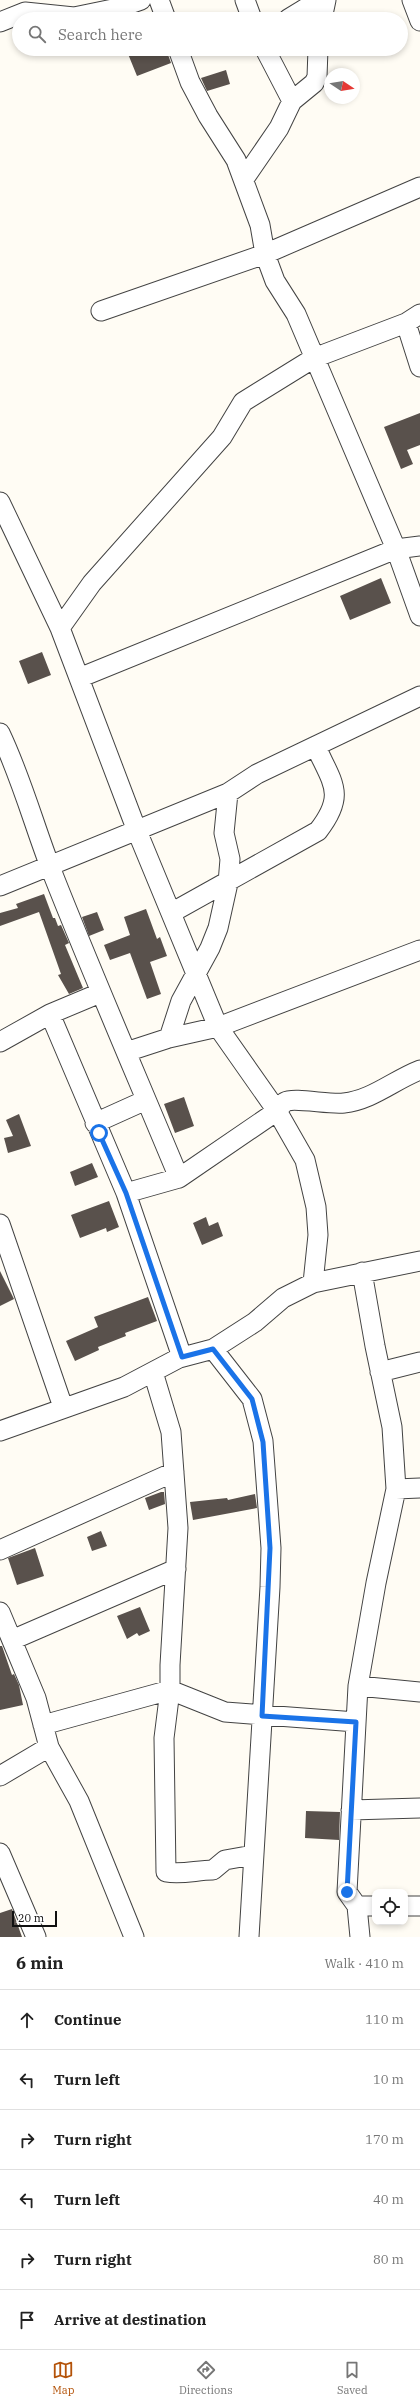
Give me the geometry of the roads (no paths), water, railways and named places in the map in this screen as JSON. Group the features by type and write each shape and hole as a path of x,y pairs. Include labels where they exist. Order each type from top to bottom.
{"street":[{"path":"98,12 118,8 141,0"},
{"path":"159,0 163,12"},
{"path":"245,0 249,12"},
{"path":"298,12 315,0"},
{"path":"323,12 326,0"},
{"path":"412,0 420,21"},
{"path":"0,22 12,17"},
{"path":"181,56 190,82 208,116 236,160 260,225 265,254 275,281 296,314 396,549 420,616"},
{"path":"269,56 292,101"},
{"path":"244,179 279,128 292,101 314,83 317,77 318,56"},
{"path":"101,311 265,254 420,187"},
{"path":"60,628 92,583 222,437 243,402 314,358 413,319 420,367"},
{"path":"0,502 60,628 137,831 218,1027 276,1112 305,1160 316,1207 318,1235 313,1283"},
{"path":"80,678 396,549 420,546"},
{"path":"0,886 228,793 257,774 420,696"},
{"path":"0,732 21,780 50,866 100,993 179,1178"},
{"path":"170,913 228,883 318,830 329,817 336,801 333,785 316,747"},
{"path":"169,1038 181,1001 196,975 218,928 228,883 230,859 224,833 228,793"},
{"path":"126,1052 169,1038 218,1027 420,950"},
{"path":"0,1042 50,1014 100,993"},
{"path":"50,1014 126,1193 182,1357"},
{"path":"126,1193 179,1178 276,1112 285,1102 294,1101 338,1104 358,1101 420,1070"},
{"path":"95,1123 146,1100"},
{"path":"0,1224 63,1408"},
{"path":"0,1431 124,1387 182,1357 213,1349 255,1322 284,1298 313,1283 420,1261"},
{"path":"360,1937 366,1906 347,1892 358,1686 376,1583 396,1488 392,1427 380,1372 362,1272"},
{"path":"213,1349 252,1399 263,1442 270,1548 249,1937"},
{"path":"380,1372 420,1362"},
{"path":"153,1372 171,1432 178,1528 170,1665 170,1690 164,1738 166,1872 177,1875 199,1870 213,1870 225,1860 253,1855"},
{"path":"0,1550 174,1472"},
{"path":"396,1488 420,1488"},
{"path":"9,1646 176,1569"},
{"path":"0,1612 9,1646 36,1698 50,1747 79,1800 134,1937"},
{"path":"358,1686 420,1692"},
{"path":"43,1725 170,1690 224,1712 356,1722"},
{"path":"0,1776 50,1747"},
{"path":"351,1810 420,1808"},
{"path":"0,1853 36,1937"},
{"path":"408,1906 420,1906"}]}
